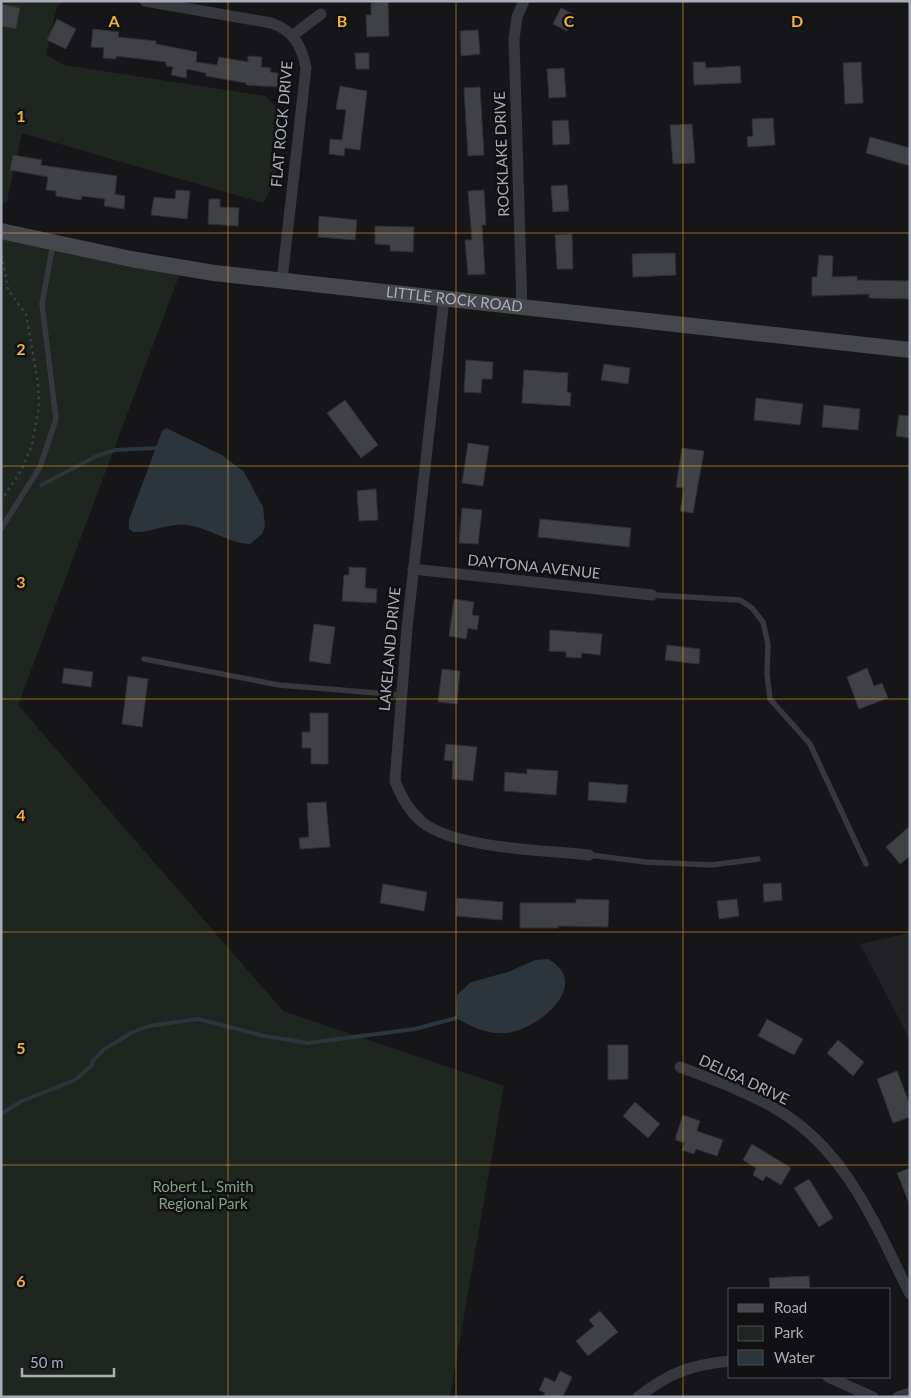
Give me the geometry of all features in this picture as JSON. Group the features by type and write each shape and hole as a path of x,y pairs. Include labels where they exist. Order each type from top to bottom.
{"main road":[{"name":"LITTLE ROCK ROAD","path":"1,231 182,268 522,308 910,350"}],"street":[{"name":"FLAT ROCK DRIVE","path":"145,1 271,23 292,36 304,54 306,68 282,280"},
{"name":"ROCKLAKE DRIVE","path":"522,308 514,38 517,17 524,1"},
{"path":"292,36 320,14"},
{"name":"LAKELAND DRIVE","path":"444,299 413,569 395,781 404,801 422,822 436,831 459,839 589,855"},
{"name":"DAYTONA AVENUE","path":"413,569 652,594"},
{"name":"DELISA DRIVE","path":"680,1067 738,1090 781,1111 821,1142 860,1194 910,1294"},
{"path":"638,1397 674,1372 710,1363 728,1361"},
{"path":"830,1378 873,1397"},
{"path":"898,1397 910,1392"}],"lane":[{"path":"1,528 40,467 56,419 42,304 54,242"},
{"path":"652,594 740,600 752,608 763,622 768,644 767,674 770,699 810,744 866,864"},
{"path":"144,659 181,664 279,685 401,695"},
{"path":"589,855 646,862 711,865 758,859"}],"path":[{"path":"1,501 22,469 32,445 39,407 38,382 26,314 8,290 2,256"}],"shaded area":[{"path":"910,933 910,1040 860,944"}],"green space":[{"path":"1,1 65,1 57,6 46,55 64,65 266,96 280,111 276,178 263,203 22,133 7,201 1,206"},
{"name":"Robert L. Smith Regional Park","path":"1,231 182,268 18,705 283,1011 504,1086 450,1397 1,1397"}],"water":[{"path":"166,428 222,455 244,472 263,507 265,526 262,534 250,544 234,541 187,525 173,525 140,532 133,532 129,529 129,520 162,431"},
{"path":"548,959 560,969 565,981 563,992 556,1004 533,1023 520,1030 507,1033 493,1033 480,1030 456,1018 457,995 471,982 508,972 535,960"}],"building":[{"path":"388,2 389,36 367,37 366,15 371,15 371,3"},
{"path":"1,4 20,8 16,29 1,26"},
{"path":"561,8 575,15 567,31 553,24"},
{"path":"57,19 76,29 66,49 47,40"},
{"path":"93,29 119,32 118,37 156,41 156,44 197,52 196,62 217,65 219,57 248,62 248,56 262,57 261,67 271,68 270,72 278,73 277,87 246,85 246,83 206,76 206,73 187,69 186,78 171,75 173,67 166,66 166,62 116,56 116,59 103,58 104,48 91,47"},
{"path":"478,30 480,54 461,56 460,31"},
{"path":"355,53 369,53 369,69 356,69"},
{"path":"693,62 705,62 706,68 740,66 741,83 694,85"},
{"path":"861,62 863,103 845,104 843,63"},
{"path":"564,68 566,97 549,98 547,69"},
{"path":"340,86 367,91 360,150 345,148 344,156 329,154 330,139 342,140 346,110 336,109"},
{"path":"480,87 484,155 468,156 464,88"},
{"path":"773,118 775,145 748,147 747,137 753,136 752,119"},
{"path":"568,120 570,144 553,145 552,121"},
{"path":"692,124 695,163 673,164 670,125"},
{"path":"870,137 910,148 910,166 866,153"},
{"path":"13,155 42,160 41,165 117,176 115,194 125,196 124,209 104,206 105,199 82,196 81,200 56,196 56,191 46,190 48,177 10,170"},
{"path":"567,185 569,211 553,212 551,186"},
{"path":"176,190 190,191 187,219 151,215 154,197 175,199"},
{"path":"484,190 486,225 482,225 485,274 468,275 465,240 472,240 468,191"},
{"path":"209,199 220,199 220,207 239,208 238,226 208,224"},
{"path":"319,216 357,220 355,240 318,237"},
{"path":"375,226 414,227 413,252 390,251 390,245 375,244"},
{"path":"572,234 573,269 557,269 555,235"},
{"path":"675,253 676,275 633,277 632,254"},
{"path":"819,255 833,256 832,277 857,276 857,280 910,281 910,299 869,298 869,294 812,296 812,277 817,277"},
{"path":"466,360 493,362 492,379 482,379 481,393 464,392"},
{"path":"604,364 630,368 628,384 601,380"},
{"path":"524,370 568,373 567,392 571,393 570,406 522,403"},
{"path":"756,398 803,404 800,425 754,420"},
{"path":"345,400 378,445 361,458 327,413"},
{"path":"824,405 860,409 858,430 822,427"},
{"path":"899,415 910,416 910,438 896,436"},
{"path":"468,443 489,446 483,486 462,483"},
{"path":"682,448 704,451 693,513 680,511 684,488 676,487"},
{"path":"376,489 378,520 359,521 357,491"},
{"path":"462,508 482,510 478,544 459,543"},
{"path":"540,519 631,528 629,547 538,537"},
{"path":"349,567 366,568 365,588 377,589 376,603 342,601 344,575 349,575"},
{"path":"454,599 474,602 472,615 479,616 477,630 468,628 466,639 449,636"},
{"path":"314,624 335,627 330,664 309,661"},
{"path":"550,630 602,634 600,655 582,653 581,658 566,657 566,652 549,651"},
{"path":"667,645 700,649 699,664 665,660"},
{"path":"64,668 93,672 91,687 62,683"},
{"path":"867,668 874,686 882,683 888,698 859,709 847,677"},
{"path":"442,669 460,671 457,704 438,702"},
{"path":"128,676 148,679 142,727 122,724"},
{"path":"310,713 328,713 328,764 311,764 311,748 302,748 302,732 310,732"},
{"path":"446,744 477,747 473,781 452,779 453,761 444,760"},
{"path":"527,769 558,771 556,795 504,791 505,772 527,774"},
{"path":"589,782 628,785 626,803 588,800"},
{"path":"326,802 330,847 300,849 299,838 309,837 307,803"},
{"path":"910,826 910,856 900,864 886,847"},
{"path":"781,883 782,900 764,902 763,884"},
{"path":"383,884 427,892 424,911 380,903"},
{"path":"457,898 503,902 502,920 456,916"},
{"path":"576,899 609,900 608,927 558,926 558,928 520,928 520,903 576,903"},
{"path":"737,899 739,916 719,919 717,901"},
{"path":"767,1019 803,1039 794,1055 758,1036"},
{"path":"838,1040 864,1062 853,1076 827,1053"},
{"path":"608,1045 628,1045 628,1079 608,1080"},
{"path":"897,1071 910,1105 910,1117 893,1123 877,1079"},
{"path":"635,1102 660,1124 648,1138 623,1116"},
{"path":"683,1115 700,1121 697,1131 723,1140 717,1156 696,1149 694,1154 682,1150 685,1143 676,1140 676,1136"},
{"path":"752,1144 791,1168 781,1185 766,1176 763,1181 753,1175 756,1168 743,1160"},
{"path":"910,1168 910,1203 909,1203 897,1173"},
{"path":"809,1179 833,1218 819,1227 794,1188"},
{"path":"809,1276 810,1288 770,1288 769,1278"},
{"path":"600,1311 618,1332 588,1356 576,1341 594,1326 589,1320"},
{"path":"560,1371 572,1377 563,1397 543,1397 545,1393 539,1390 545,1377 555,1382"}],"waterway":[{"path":"41,485 97,456 115,450 156,448"},
{"path":"1,1114 22,1101 75,1080 92,1065 92,1062 103,1050 131,1033 149,1026 198,1019 264,1036 308,1043 415,1029 456,1018"}]}
